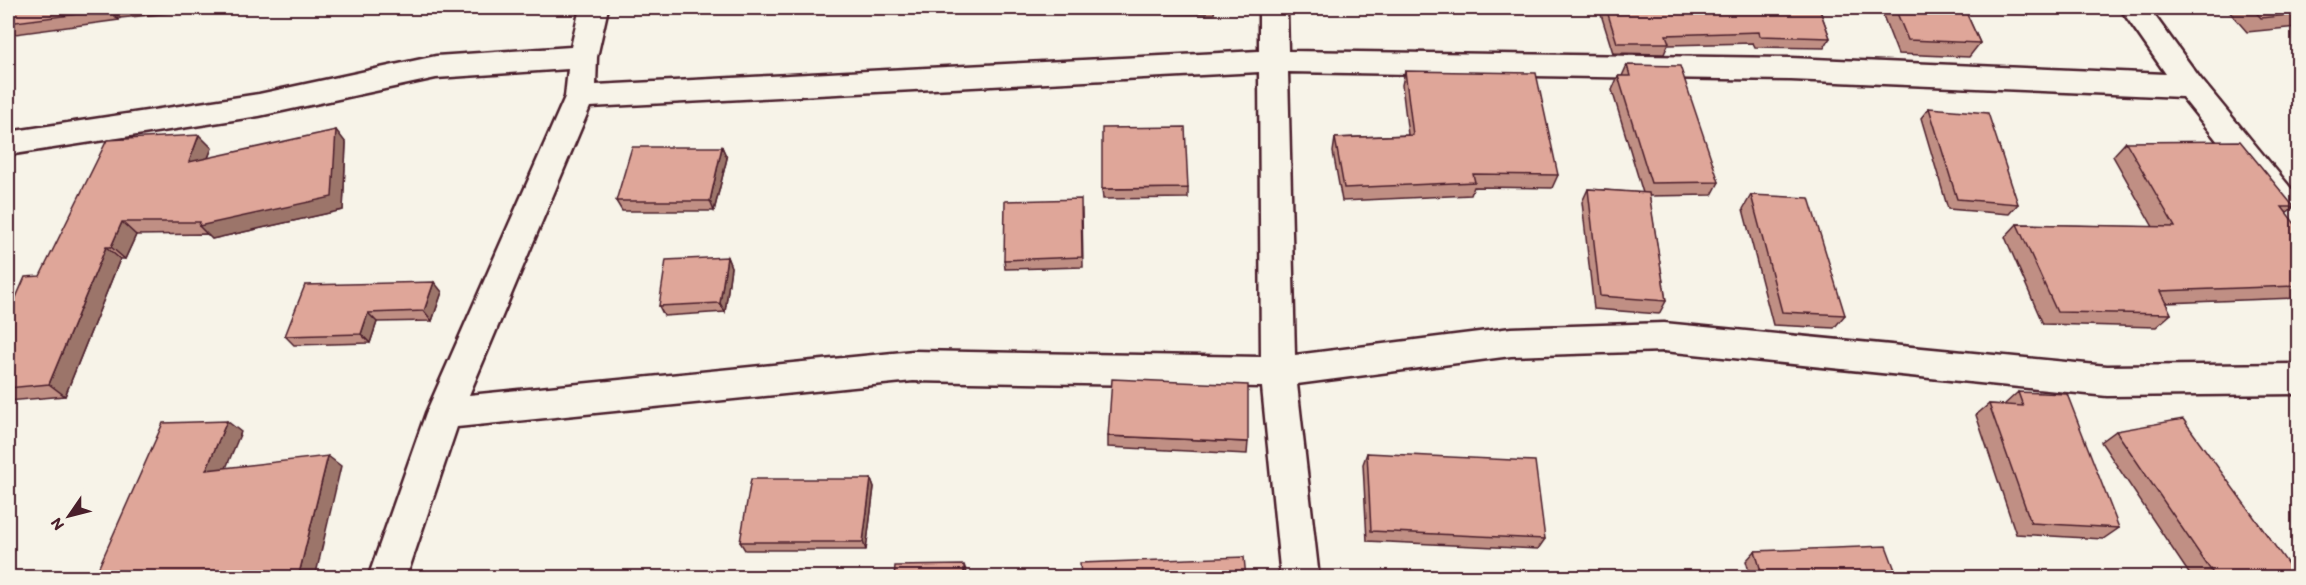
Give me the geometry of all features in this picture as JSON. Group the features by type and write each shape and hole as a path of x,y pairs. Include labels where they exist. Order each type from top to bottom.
{"street":[{"path":"387,578 444,413 579,97 583,57 594,8"},
{"path":"1273,8 1278,372 1300,578"},
{"path":"2134,8 2190,86 2298,219"},
{"path":"8,143 259,105 436,67 583,57"},
{"path":"579,97 1274,61 1791,69 2190,86"},
{"path":"444,413 913,366 1278,372 1511,342 1664,337 2107,381 2298,379"}],"building":[{"path":"8,8 110,8 109,10 8,23"},
{"path":"1606,8 1819,8 1830,38 1760,36 1759,32 1666,35 1669,43 1617,43"},
{"path":"1895,8 1964,8 1980,43 1908,40"},
{"path":"2252,8 2298,8 2298,14 2261,18"},
{"path":"1627,65 1680,66 1719,182 1651,183 1618,76 1630,76"},
{"path":"1405,71 1536,73 1558,175 1473,174 1475,182 1344,188 1335,138 1413,135"},
{"path":"1929,108 1988,113 2018,204 1957,199"},
{"path":"1185,127 1188,188 1102,189 1102,128"},
{"path":"336,130 332,197 199,226 200,222 122,222 111,247 106,247 49,384 8,388 8,316 25,277 40,276 107,140 199,135 189,162"},
{"path":"2240,141 2294,207 2282,207 2298,228 2298,286 2160,291 2171,314 2057,312 2017,224 2175,227 2126,142"},
{"path":"632,147 722,147 710,201 616,201"},
{"path":"1588,189 1649,193 1666,301 1600,296"},
{"path":"1751,195 1809,198 1845,315 1782,312"},
{"path":"1081,199 1082,257 1004,260 1005,201"},
{"path":"727,257 720,303 659,306 666,260"},
{"path":"434,282 424,311 368,313 361,334 285,336 305,285"},
{"path":"1112,379 1248,385 1248,442 1108,436"},
{"path":"2018,392 2067,394 2119,528 2031,523 1989,404 2023,406"},
{"path":"2183,419 2293,571 2258,578 2216,578 2116,431"},
{"path":"227,421 206,470 328,456 298,578 94,578 163,423"},
{"path":"1367,453 1535,461 1545,539 1371,531"},
{"path":"751,479 871,479 863,542 740,542"},
{"path":"1886,546 1898,578 1763,578 1755,551"},
{"path":"1244,557 1246,578 1081,578 1080,563"},
{"path":"964,565 964,578 894,578 895,566"}]}
